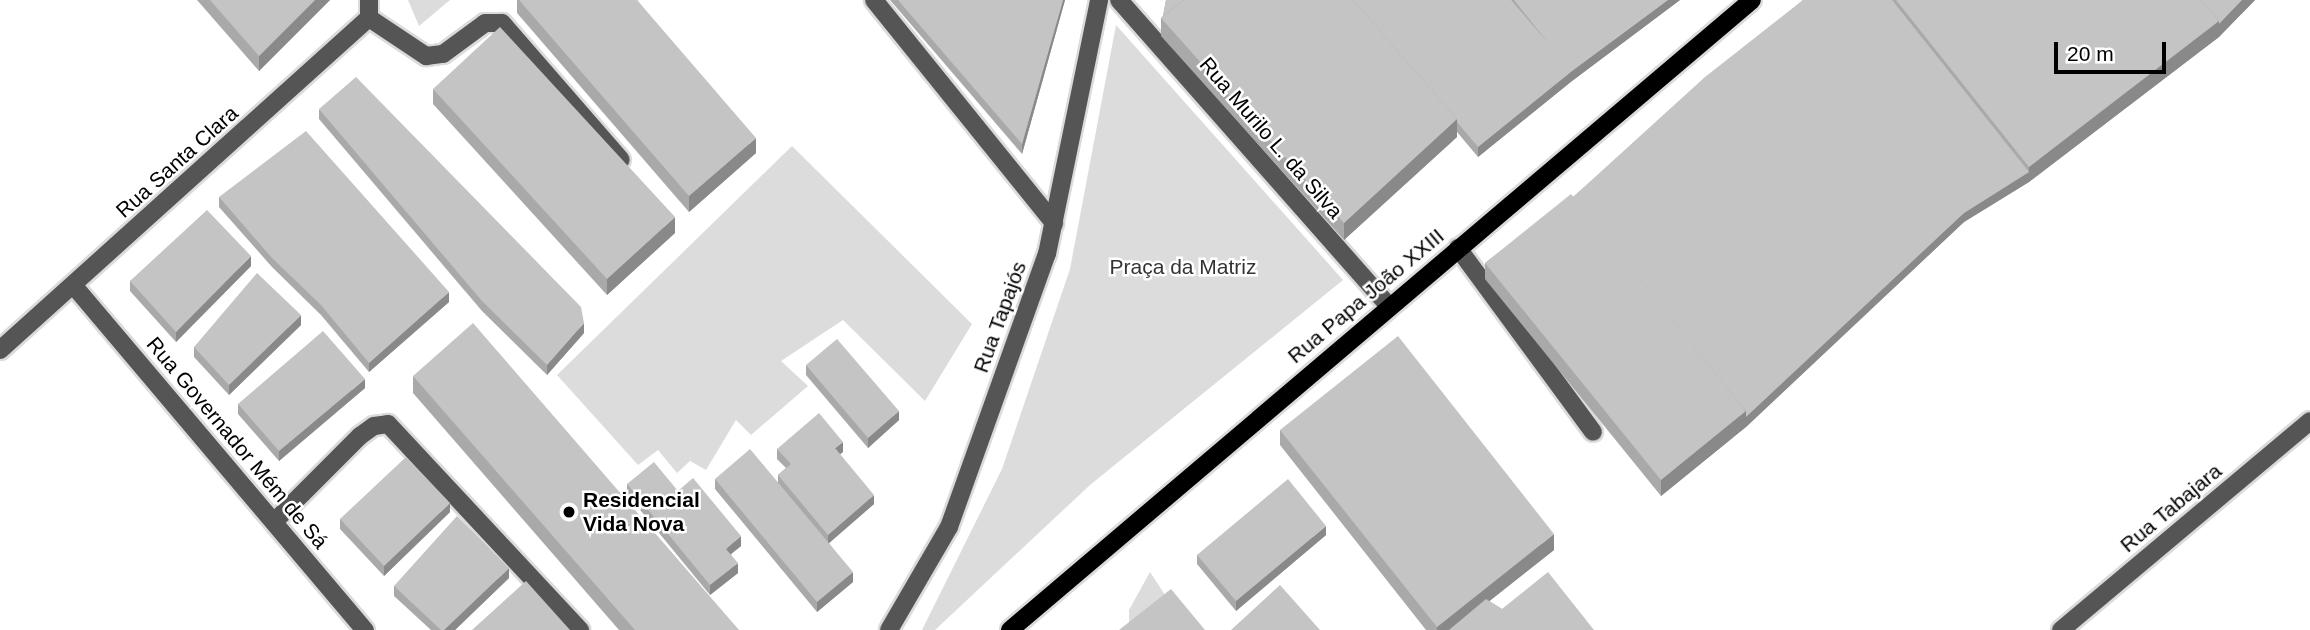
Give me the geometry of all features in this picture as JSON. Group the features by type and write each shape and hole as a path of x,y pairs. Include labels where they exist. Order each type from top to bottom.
{"main road":[{"name":"Rua Papa João XXIII","path":"1010,630 1752,0"}],"street":[{"path":"874,0 1054,223"},
{"name":"Rua Tapajós","path":"890,630 949,527 1047,254 1098,0"},
{"name":"Rua Murilo L. da Silva","path":"1119,0 1389,306"},
{"path":"369,9 426,56 443,54 485,23 502,23 636,177"},
{"name":"Rua Santa Clara","path":"0,350 74,286 369,9"},
{"path":"1458,248 1593,432"},
{"name":"Rua Governador Mém de Sá","path":"74,286 365,630"},
{"name":"Rua Tabajara","path":"2061,630 2310,421"},
{"path":"274,522 360,436 374,426 388,424 580,630"}],"green space":[{"path":"408,0 450,0 419,26"},
{"name":"Praça da Matriz","path":"1116,25 1343,280 1090,485 935,630 922,630 1002,469 1070,269"},
{"path":"792,146 972,324 925,401 843,320 781,361 808,386 751,435 736,420 706,470 690,461 677,473 658,450 638,465 557,375"},
{"path":"1150,572 1171,604 1129,630 1129,610"}],"building":[{"path":"210,0 315,0 259,56"},
{"path":"519,0 637,0 756,138 689,196"},
{"path":"898,0 1063,0 1022,144"},
{"path":"1166,0 1184,0 1163,16"},
{"path":"1184,0 1353,0 1457,119 1344,223 1161,18"},
{"path":"1353,0 1511,0 1549,44 1514,0 1668,0 1572,71 1478,147 1457,119"},
{"path":"1803,0 1892,0 2029,172 1964,213 1746,417 1746,411 1573,197 1705,77"},
{"path":"1896,0 2201,0 2219,21 2029,167"},
{"path":"2201,0 2242,0 2219,24"},
{"path":"500,27 675,217 607,279 433,89"},
{"path":"356,77 581,307 584,323 547,365 482,301 319,109"},
{"path":"306,131 449,292 369,363 321,305 272,258 219,197"},
{"path":"1571,194 1746,411 1661,480 1485,263"},
{"path":"207,210 251,256 176,332 130,281"},
{"path":"257,273 301,315 229,385 194,347"},
{"name":"Residencial Vida Nova","path":"473,323 739,630 635,630 413,376"},
{"path":"323,331 365,379 279,451 238,404"},
{"path":"1398,336 1554,534 1437,627 1280,430"},
{"path":"837,339 899,411 868,438 806,365"},
{"path":"819,413 843,442 835,448 874,495 828,535 778,475 791,464 777,449"},
{"path":"750,449 853,572 817,602 715,479"},
{"path":"406,457 450,503 384,566 340,519"},
{"path":"654,462 678,491 693,478 741,536 726,549 738,563 710,585 627,484"},
{"path":"1288,479 1326,526 1236,601 1197,555"},
{"path":"457,516 509,568 441,630 394,586"},
{"path":"1548,572 1594,630 1449,630 1486,599 1502,609"},
{"path":"526,581 570,630 472,630"},
{"path":"1280,585 1320,630 1231,630"},
{"path":"1171,589 1205,630 1119,630"}],"place":[{"name":"Residencial Vida Nova","path":"569,512"}]}
